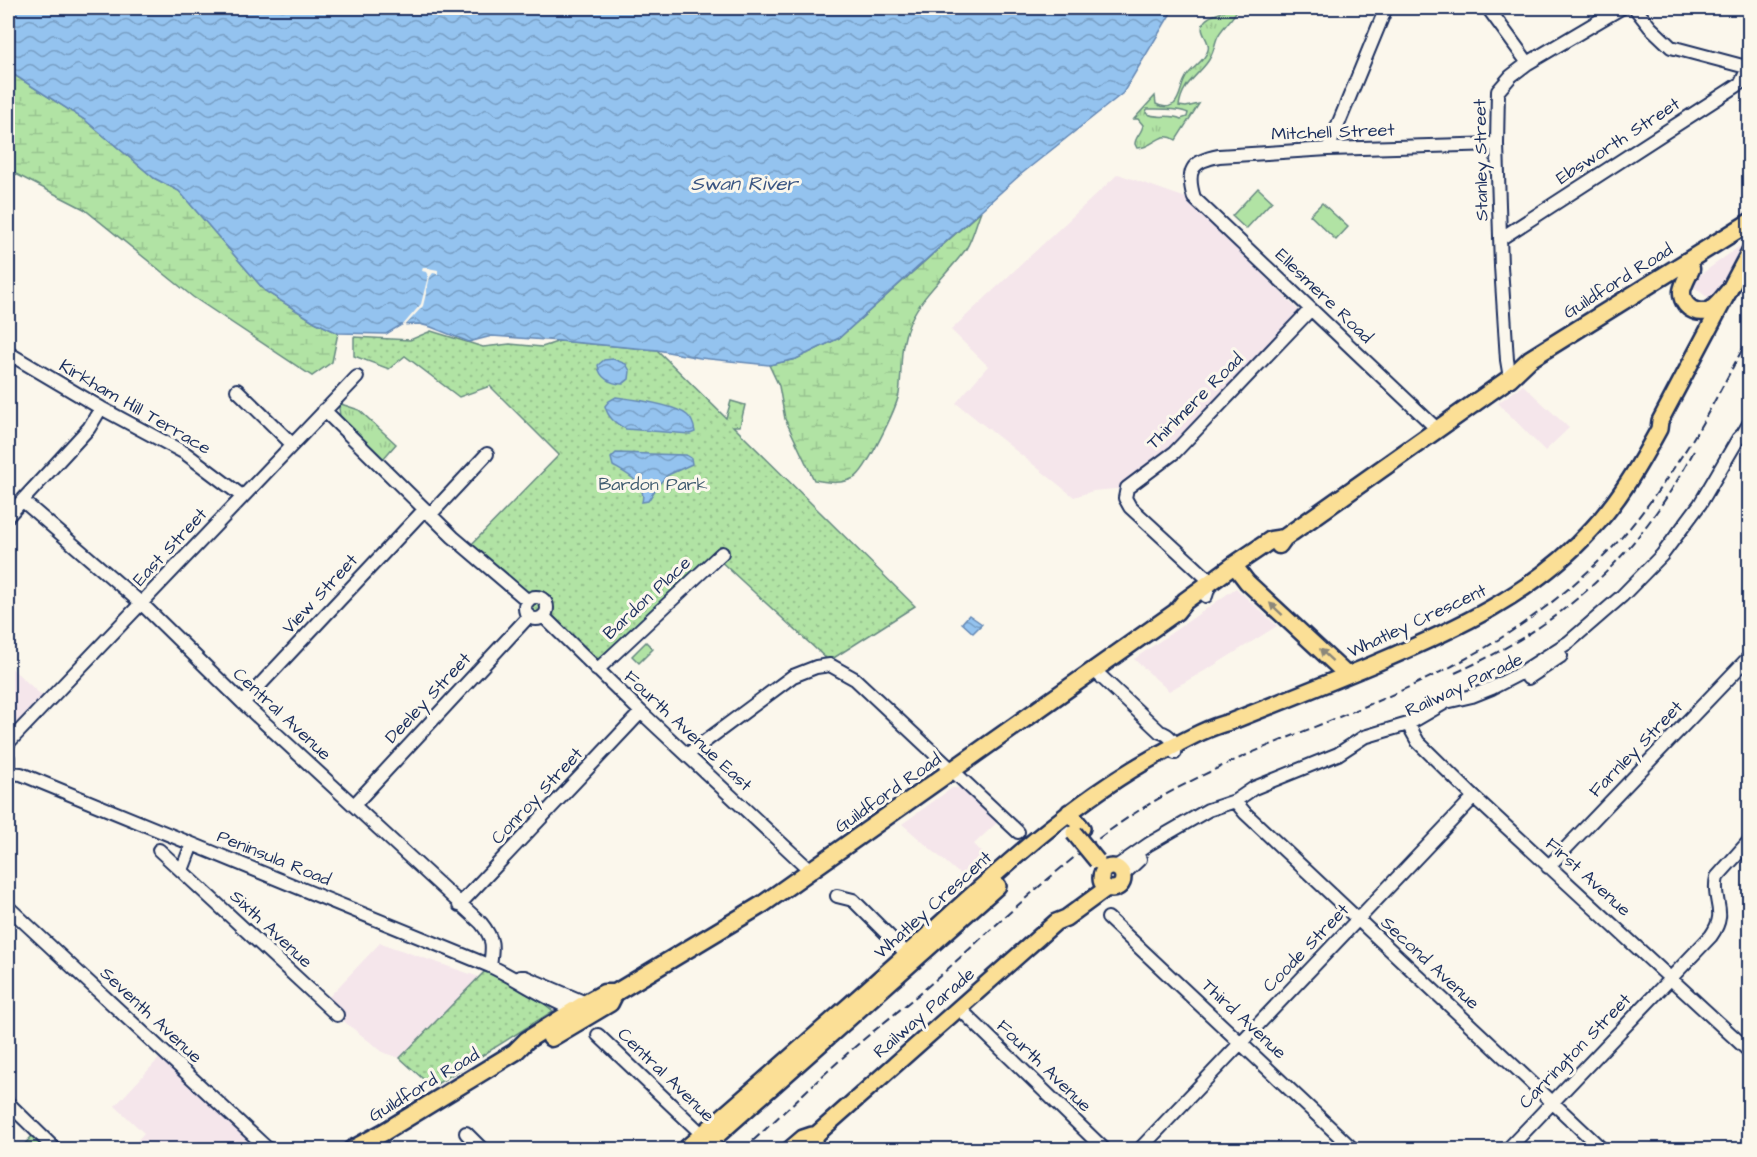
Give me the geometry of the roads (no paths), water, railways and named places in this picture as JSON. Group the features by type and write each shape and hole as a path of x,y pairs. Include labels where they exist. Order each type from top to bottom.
{"highway":[{"name":"Guildford Road","path":"1510,378 1530,359 1749,222"},
{"name":"Guildford Road","path":"351,1149 384,1132 515,1053 531,1049 586,1008 610,1003 615,993 763,904 1176,612 1190,607 1208,590 1237,569 1277,547 1284,538 1510,378 1534,366 1749,233"},
{"path":"1691,269 1682,288 1682,294 1683,300 1692,310 1698,312 1710,310 1728,292"}],"main road":[{"name":"Whatley Crescent","path":"684,1149 704,1142 911,958 1072,822 1171,750 1214,726 1230,722 1428,641 1501,603 1542,575 1593,528 1622,492 1659,429 1660,421 1749,251"},
{"name":"Whatley Crescent","path":"1659,429 1667,424 1749,270"},
{"path":"1237,569 1247,582 1347,675"},
{"path":"1072,822 1108,871"},
{"name":"Railway Parade","path":"805,1149 818,1133 1056,922 1062,910 1090,892 1108,871"},
{"name":"Railway Parade","path":"789,1149 803,1138 818,1133"}],"street":[{"path":"1328,149 1386,8"},
{"path":"1488,8 1528,63"},
{"name":"Stanley Street","path":"1510,378 1500,239 1498,91 1511,76 1528,63 1621,8"},
{"path":"1635,8 1650,28 1671,47 1749,68"},
{"name":"Ebsworth Street","path":"1500,239 1741,83 1749,68"},
{"name":"Mitchell Street","path":"1190,186 1190,174 1194,165 1204,158 1328,149 1497,144"},
{"name":"Ellesmere Road","path":"1190,186 1194,198 1437,429"},
{"name":"Thirlmere Road","path":"1208,590 1204,574 1130,507 1125,498 1127,488 1175,452 1311,309"},
{"name":"Kirkham Hill Terrace","path":"8,353 101,408 186,453 242,496"},
{"name":"East Street","path":"8,756 142,604 357,377"},
{"path":"237,390 292,444"},
{"path":"8,516 89,428 101,408"},
{"path":"324,410 427,512 528,601"},
{"name":"Railway Parade","path":"1108,871 1175,828 1208,810 1237,803 1254,788 1338,754 1364,737 1410,727 1446,702 1472,696 1492,688 1519,674 1569,642 1622,596 1662,555 1700,504 1738,439 1747,430"},
{"name":"View Street","path":"243,703 427,512 487,454"},
{"name":"Central Avenue","path":"23,501 142,604 243,703 489,933 493,946 490,966"},
{"name":"Bardon Place","path":"597,670 722,553"},
{"path":"536,597 542,599 547,608 543,616 537,619 529,616 526,611 528,601 536,597"},
{"name":"Deeley Street","path":"354,805 529,616"},
{"name":"Fourth Avenue East","path":"543,616 641,712 811,871"},
{"name":"Farnley Street","path":"1548,867 1749,656"},
{"path":"688,754 792,676 816,667 830,665 855,679 1018,832"},
{"path":"1095,671 1160,732 1165,744 1171,750"},
{"name":"Conroy Street","path":"459,905 641,712"},
{"name":"First Avenue","path":"1410,727 1418,742 1548,867 1747,1045"},
{"name":"Peninsula Road","path":"8,756 21,774 490,966 513,976 521,984 586,1008"},
{"name":"Coode Street","path":"1139,1149 1474,797"},
{"name":"Second Avenue","path":"1237,803 1358,920 1603,1149"},
{"name":"Carrington Street","path":"1507,1149 1718,927 1720,919 1717,877 1749,840"},
{"path":"180,869 184,865 192,844"},
{"name":"Sixth Avenue","path":"159,850 337,1015"},
{"path":"837,896 853,900 911,958"},
{"name":"Seventh Avenue","path":"8,907 268,1149"},
{"name":"Third Avenue","path":"1108,918 1354,1149"},
{"name":"Fourth Avenue","path":"959,1008 1105,1149"},
{"name":"Central Avenue","path":"598,1035 704,1142"},
{"path":"8,1104 57,1149"},
{"path":"8,1114 46,1149"},
{"path":"466,1133 483,1149"}],"water":[{"name":"Swan River","path":"8,8 1174,8 1123,93 1020,175 839,338 796,359 769,365 700,358 657,350 560,341 492,336 469,342 419,324 401,325 386,334 338,333 315,322 265,291 179,191 154,178 85,120 8,71"},
{"path":"613,359 626,364 630,371 629,379 623,384 606,379 599,370 598,365 604,360"},
{"path":"616,397 653,403 681,411 690,418 695,432 690,434 626,429 612,420 605,406"},
{"path":"616,453 686,455 691,458 692,464 668,475 648,501 642,502 642,489 639,484 613,466 611,458"},
{"path":"969,615 982,624 973,633 962,623"}],"railway":[{"path":"743,1150 850,1051 931,984 1036,890 1084,850 1135,813 1212,771 1415,685 1497,641 1558,597 1613,547 1649,504 1700,428 1750,336"},
{"path":"1455,673 1495,654 1531,633 1594,583 1648,524 1694,451"}],"park label":[{"name":"Bardon Park","path":"653,484"}]}
